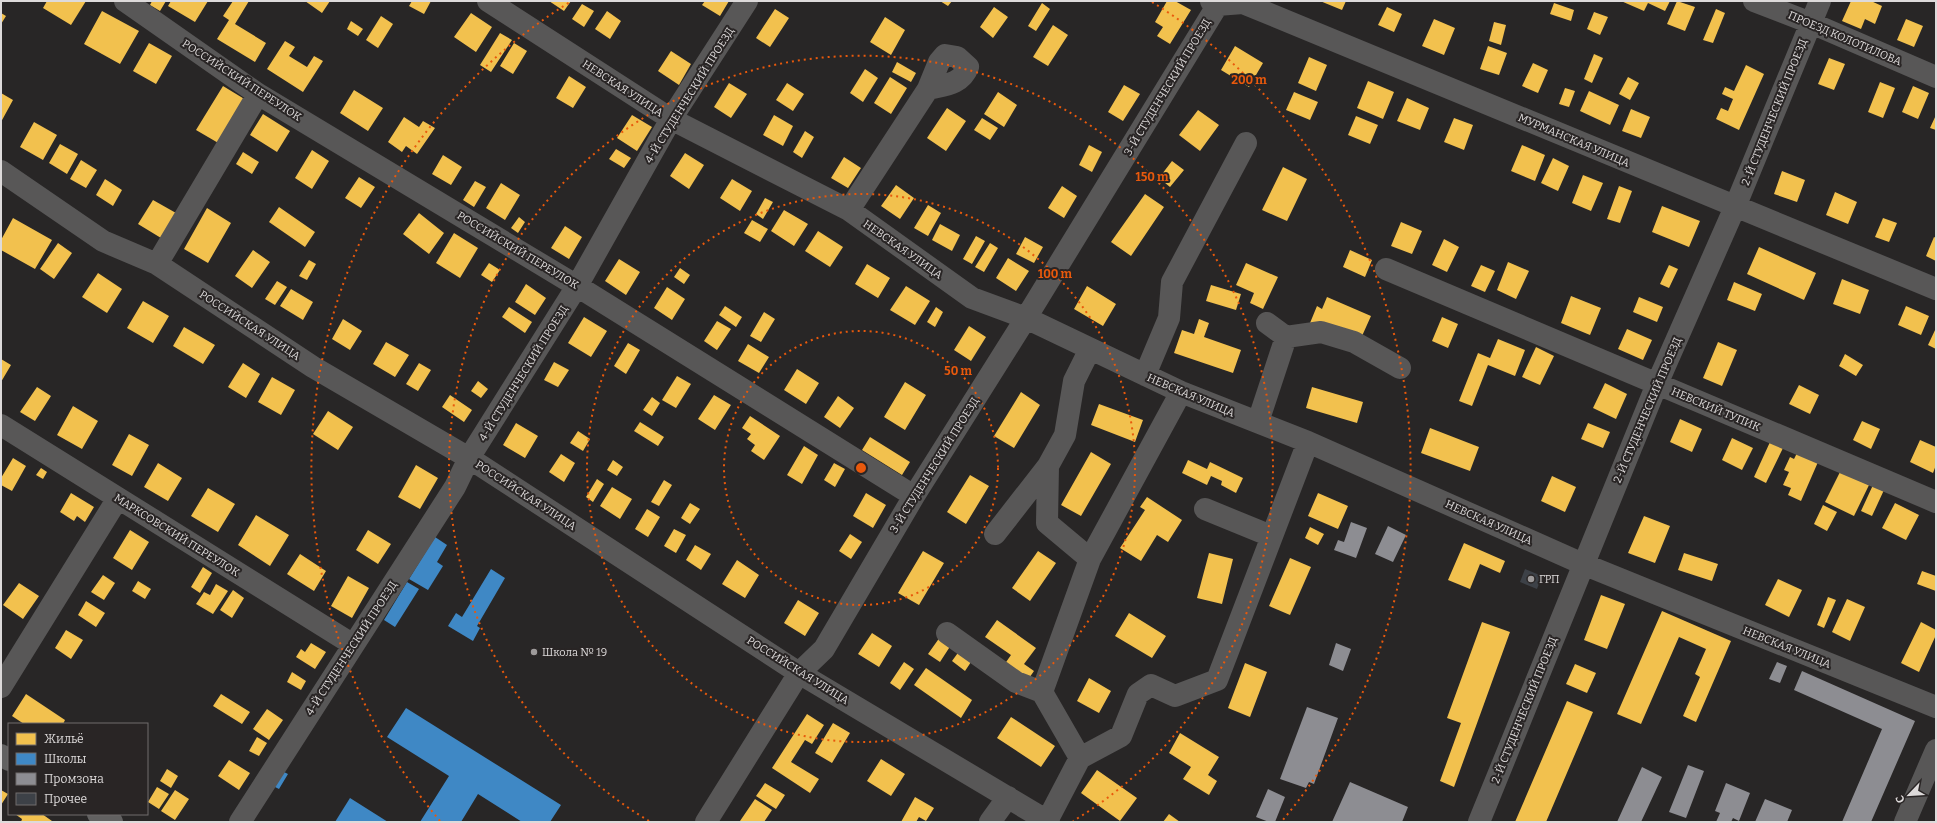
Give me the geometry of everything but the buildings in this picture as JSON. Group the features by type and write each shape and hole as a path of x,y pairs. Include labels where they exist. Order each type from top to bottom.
{"main road":[{"path":"100,815 112,822"}],"street":[{"name":"РОССИЙСКИЙ ПЕРЕУЛОК","path":"125,1 258,94 577,286 914,496"},
{"name":"НЕВСКАЯ УЛИЦА","path":"488,1 671,119 849,210 972,298 1026,318 1090,350 1181,392 1308,442 1583,564 1936,707"},
{"name":"4-Й СТУДЕНЧЕСКИЙ ПРОЕЗД","path":"240,822 352,644 455,487 469,458 577,286 671,119 747,1"},
{"name":"ПРОЕЗД КОЛОТИЛОВА","path":"1754,1 1811,23 1936,77"},
{"name":"2-Й СТУДЕНЧЕСКИЙ ПРОЕЗД","path":"1479,822 1657,384 1736,207 1820,1"},
{"name":"МУРМАНСКАЯ УЛИЦА","path":"1216,2 1243,3 1936,289"},
{"name":"3-Й СТУДЕНЧЕСКИЙ ПРОЕЗД","path":"706,822 800,673 824,649 914,496 1026,318 1216,2"},
{"path":"849,210 928,89"},
{"path":"157,264 258,94"},
{"path":"1145,375 1169,318 1172,282 1246,143"},
{"name":"РОССИЙСКАЯ УЛИЦА","path":"1,171 104,241 157,264 313,367 469,458 800,673 1048,821"},
{"name":"НЕВСКИЙ ТУПИК","path":"1386,269 1936,502"},
{"path":"1267,323 1286,337 1321,332 1354,342 1400,368"},
{"path":"1258,422 1286,337"},
{"path":"995,534 1048,466 1065,435 1074,381 1090,350"},
{"path":"1042,692 1090,559 1181,392"},
{"name":"МАРКСОВСКИЙ ПЕРЕУЛОК","path":"1,425 352,644"},
{"path":"1048,821 1080,758 1121,736 1138,694 1151,685 1175,696 1217,680 1308,442"},
{"path":"1048,466 1047,523 1090,559"},
{"path":"1,687 118,498"},
{"path":"1205,509 1271,536"},
{"path":"947,633 1016,682 1042,692 1080,758"},
{"path":"1905,822 1936,750"},
{"path":"990,822 1008,797"}],"place":[{"name":"ГРП","path":"1531,579"},
{"name":"Школа № 19","path":"534,652"}]}
